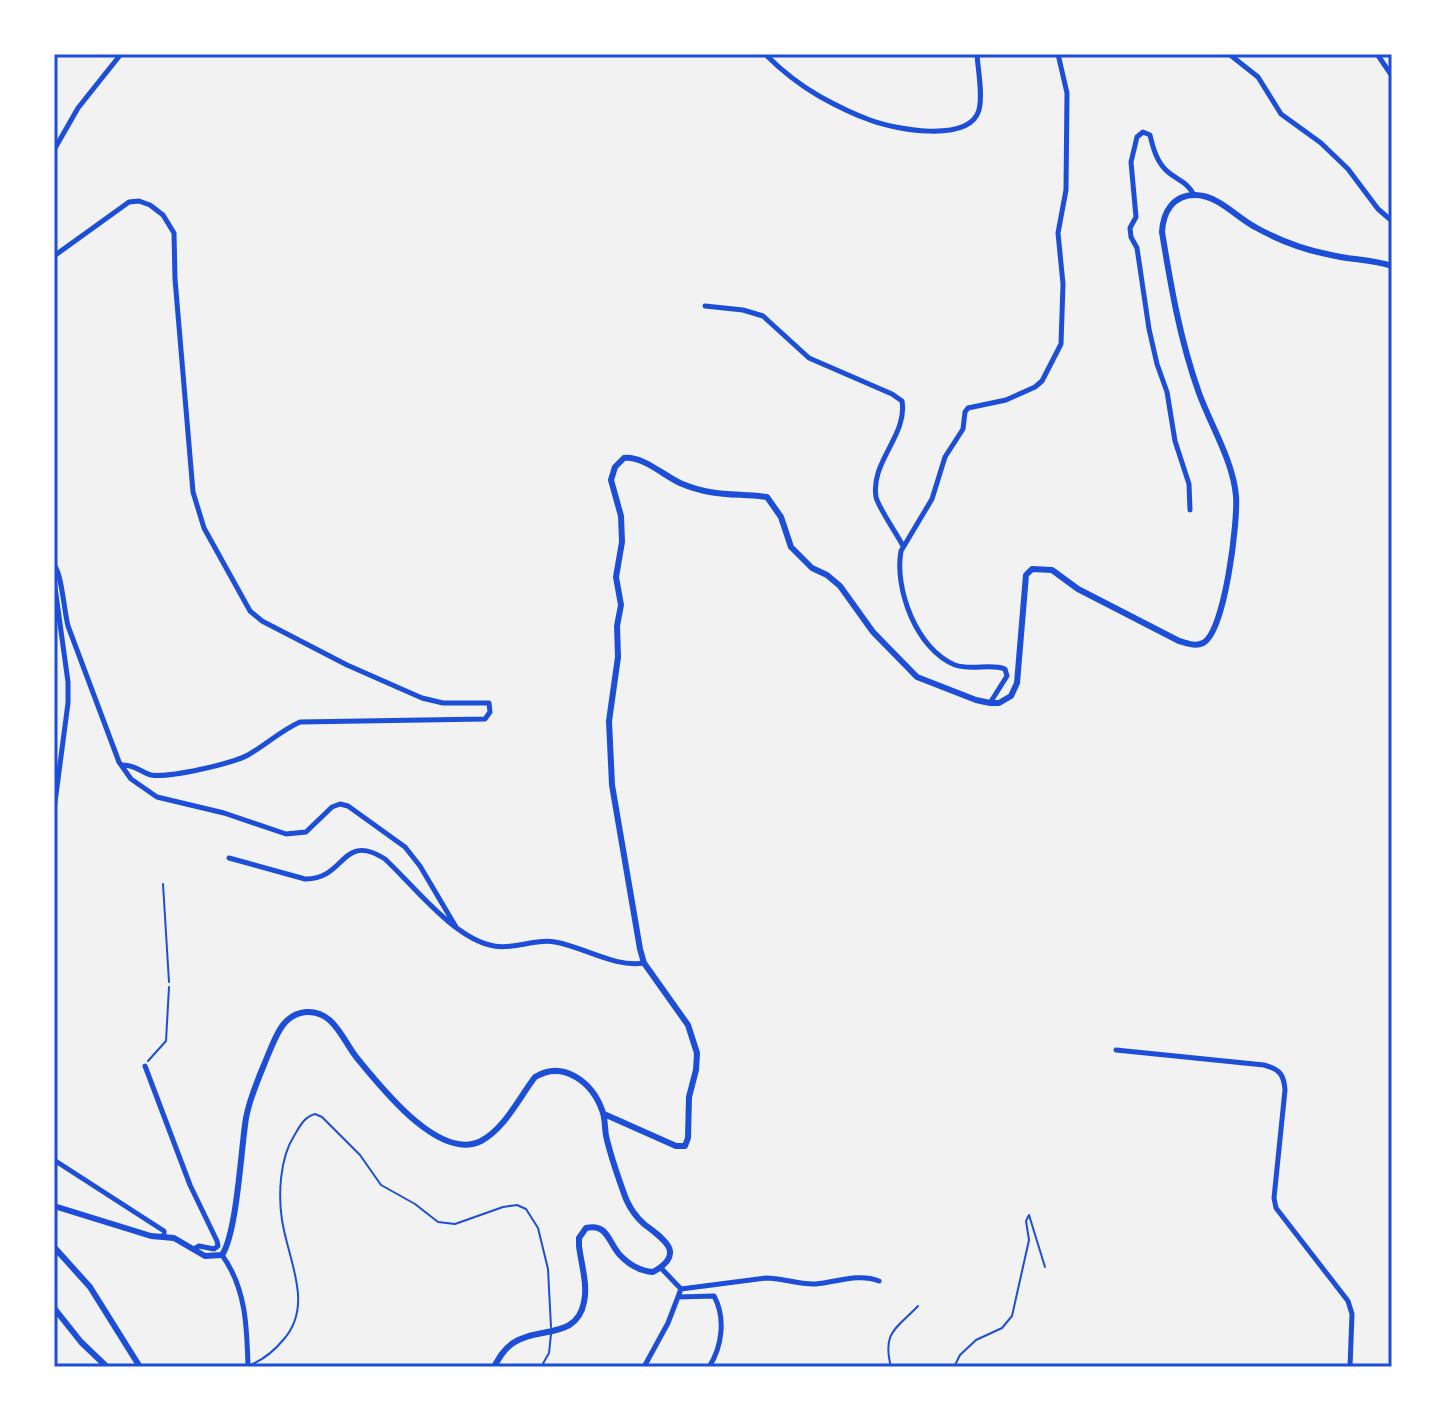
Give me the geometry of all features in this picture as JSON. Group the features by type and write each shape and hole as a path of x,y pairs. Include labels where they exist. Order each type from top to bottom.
{"street":[{"path":"54,150 78,108 121,54"},
{"path":"765,54 786,75 871,121 933,131 953,131 971,122 979,111 977,54"},
{"path":"990,703 1007,676 1005,669 977,670 954,664 934,651 919,631 907,605 900,559 932,499 945,457 963,429 965,412 968,408 1006,400 1042,381 1061,344 1063,284 1058,233 1066,190 1067,93 1058,54"},
{"path":"1229,54 1258,77 1281,114 1321,143 1348,169 1378,209 1392,221"},
{"path":"1377,54 1392,76"},
{"path":"1190,510 1189,484 1175,441 1167,392 1149,329 1137,248 1131,237 1130,228 1136,217 1131,162 1137,137 1143,132 1150,135 1158,159 1167,171 1188,184 1194,195"},
{"path":"604,1114 676,1146 685,1146 697,1053 688,1025 644,963 619,833 609,740 621,605 616,577 621,528 611,480 615,467 624,458 635,458 681,483 715,495 767,497 781,517 791,547 812,568 840,586 873,632 917,677 976,700 999,703 1011,696 1017,683 1026,575 1032,569 1052,570 1078,589 1179,641 1201,644 1209,638 1214,627 1231,564 1236,494 1185,350 1162,232 1167,209 1178,200 1194,195 1210,197 1254,227 1298,247 1392,266"},
{"path":"54,256 129,202 139,201 163,215 174,233 193,492 204,528 250,611 262,621 347,665 422,698 443,703 489,703 490,712 485,719 300,722 281,730 248,755 221,764 152,775 119,762 68,626 62,605 60,575 54,565"},
{"path":"705,306 743,310 763,316 809,358 902,401 902,421 875,483 876,500 904,547"},
{"path":"54,580 66,663 68,703 54,810"},
{"path":"123,765 123,771 131,779 157,797 224,813 286,834 306,832 332,807 340,804 348,806 405,847 420,866 456,927"},
{"path":"229,858 305,879 316,879 333,871 348,852 374,852 471,937 497,947 556,942 630,964 644,963"},
{"path":"222,1255 227,1246 235,1205 248,1107 274,1039 292,1016 316,1013 331,1021 356,1057 407,1111 442,1141 470,1144 481,1141 498,1129 535,1077 554,1069 563,1070 584,1083 596,1098 604,1114 607,1141 628,1203 642,1223 667,1243 669,1257 661,1268 653,1272 642,1271 618,1253 605,1231 599,1227 586,1228 579,1238 585,1292 582,1309 570,1327 528,1336 512,1344 494,1367"},
{"path":"1116,1050 1264,1065 1282,1074 1285,1090 1274,1198 1276,1208 1348,1301 1352,1314 1350,1367"},
{"path":"145,1066 190,1185 217,1241 218,1246 214,1249 199,1246 194,1249"},
{"path":"54,1160 164,1231 164,1236"},
{"path":"54,1206 151,1236 174,1238 205,1256 222,1255"},
{"path":"54,1247 90,1287 140,1367"},
{"path":"222,1255 232,1268 244,1300 248,1366"},
{"path":"661,1268 681,1289"},
{"path":"681,1289 766,1278 780,1278 800,1284 864,1277 879,1281"},
{"path":"644,1367 681,1289"},
{"path":"678,1297 714,1296 719,1305 721,1339 718,1353 709,1367"},
{"path":"54,1308 81,1342 107,1367"}],"lane":[{"path":"163,884 169,982"},
{"path":"248,1366 277,1348 290,1333 299,1310 297,1281 282,1219 281,1179 286,1148 302,1122 315,1114 352,1146 381,1185 415,1204 438,1222 455,1224 503,1207 517,1205 526,1209 538,1228 548,1269 551,1331 549,1353 541,1367"},
{"path":"954,1367 960,1355 976,1340 1002,1328 1012,1316 1029,1240 1026,1221 1029,1215 1045,1267"},
{"path":"891,1367 888,1338 918,1306"}],"path":[{"path":"145,1066 166,1041 169,982"}]}
